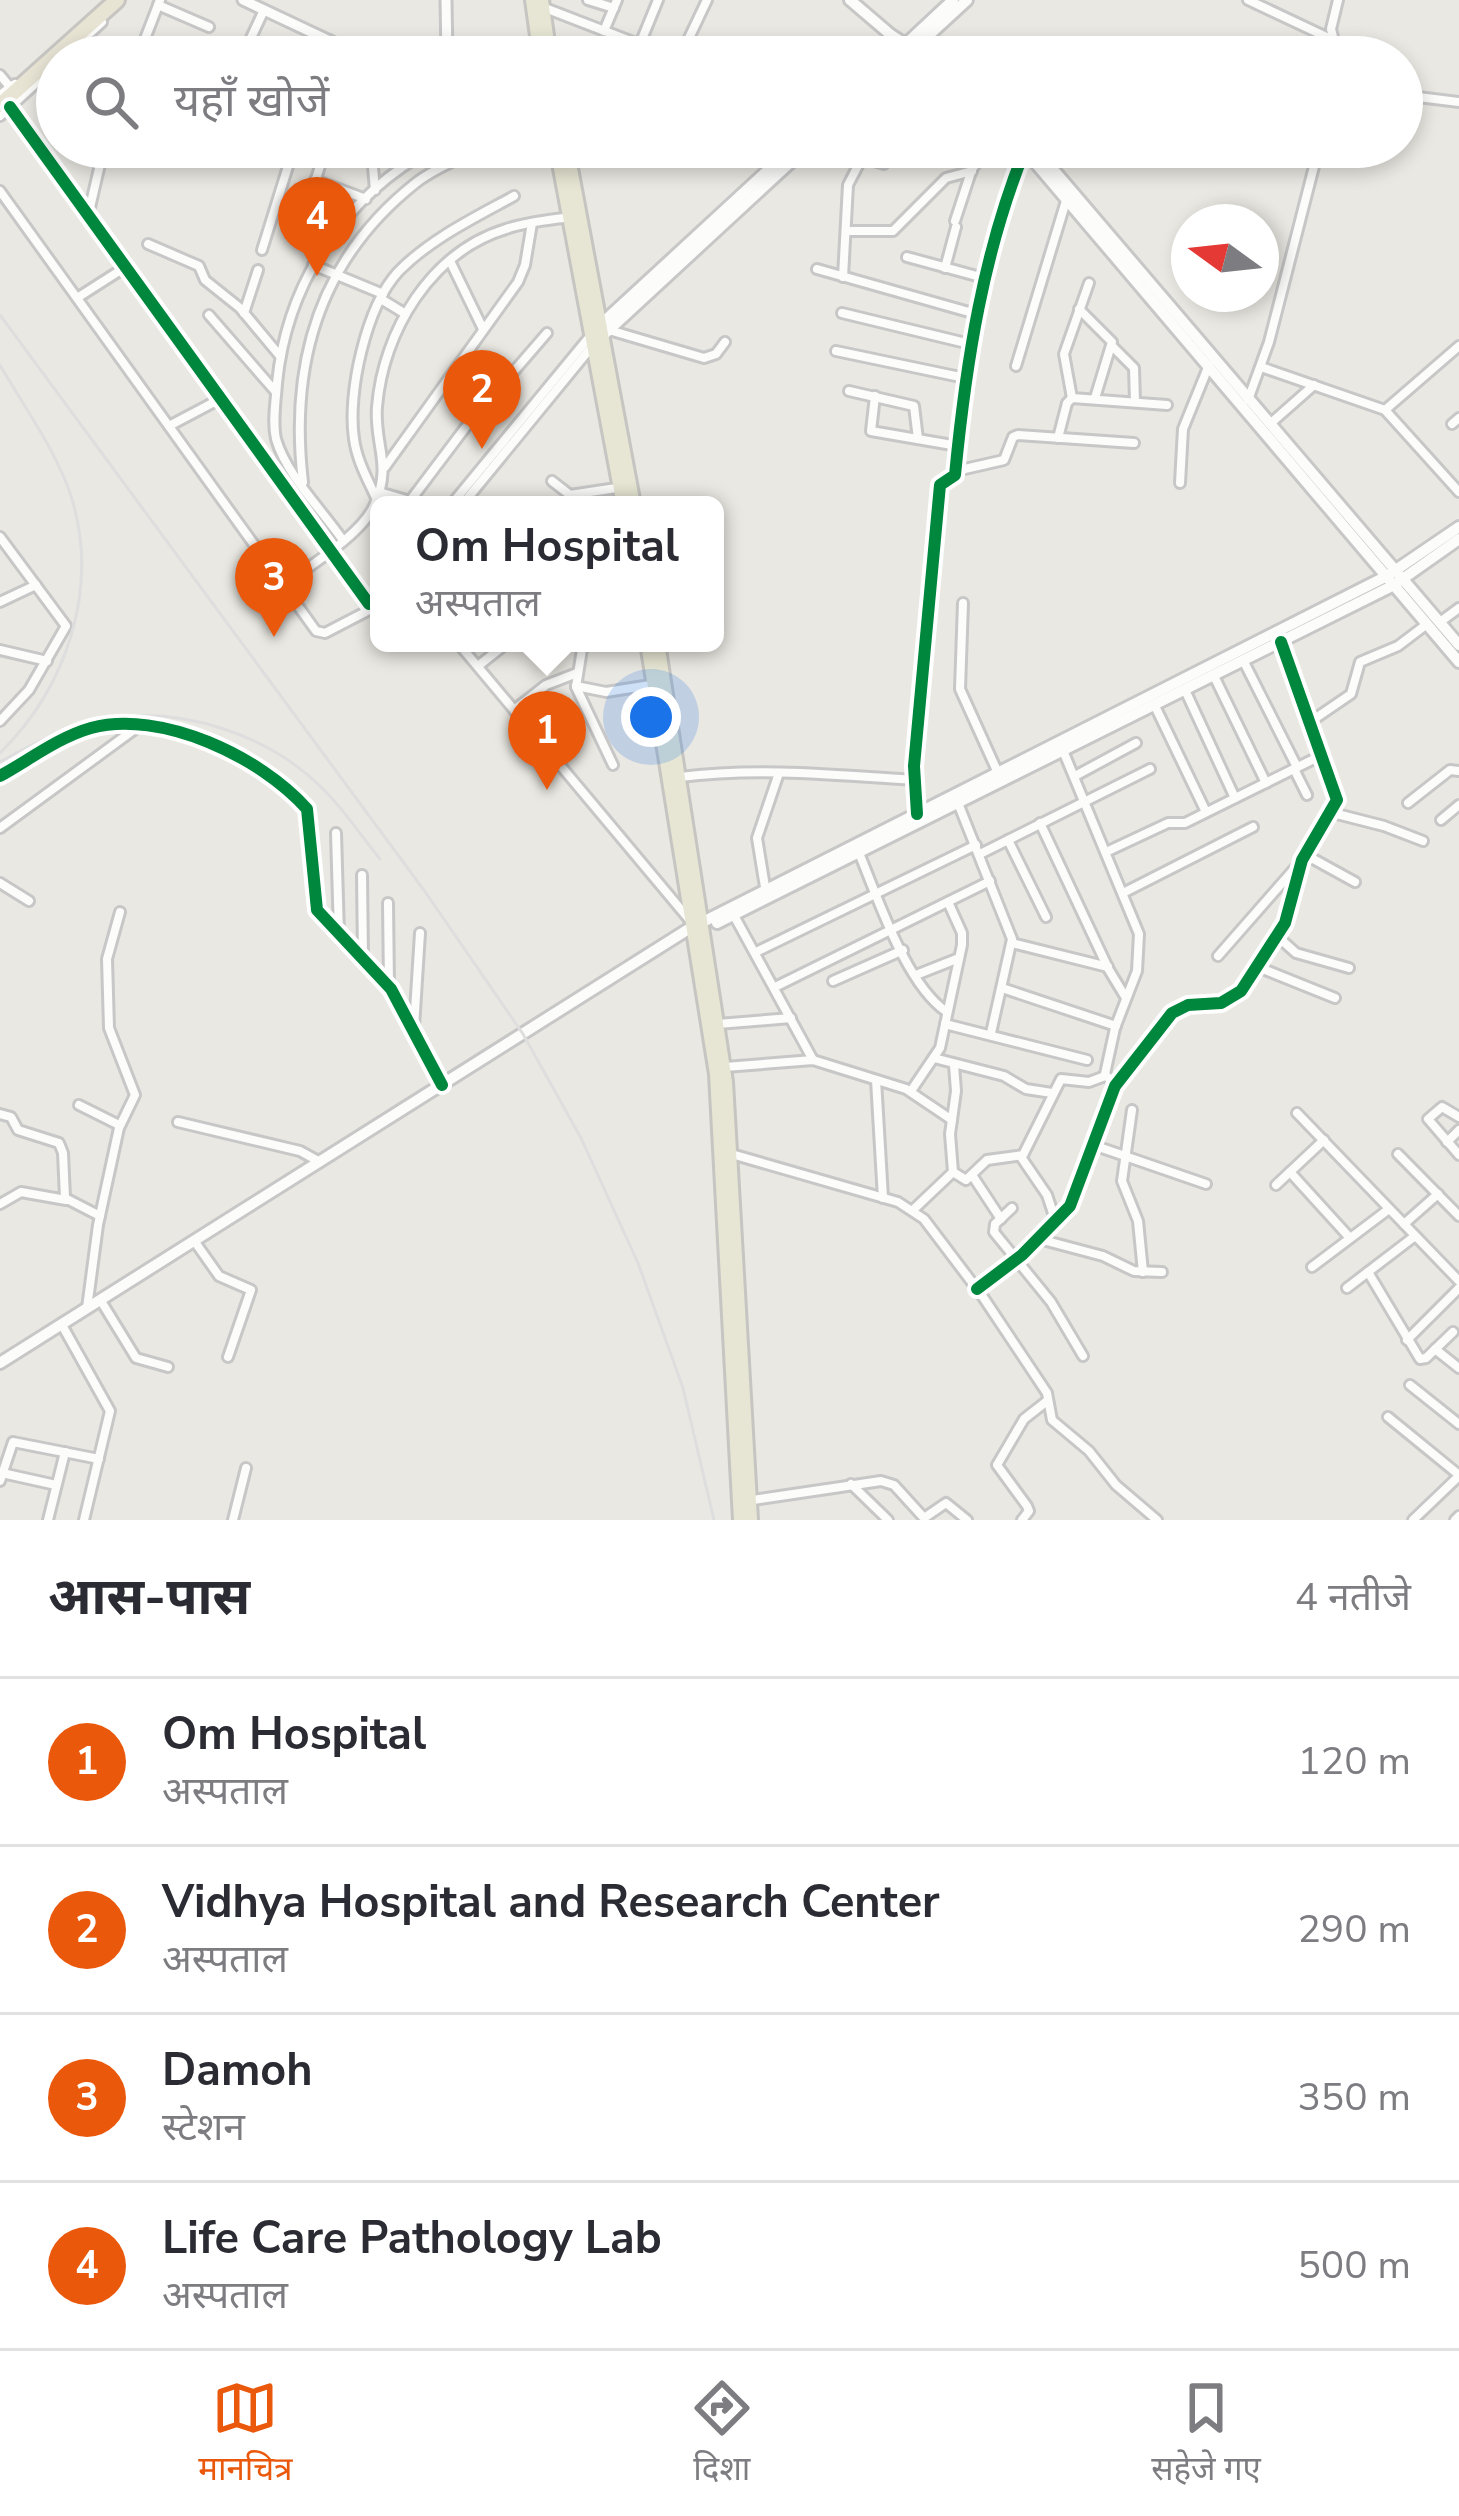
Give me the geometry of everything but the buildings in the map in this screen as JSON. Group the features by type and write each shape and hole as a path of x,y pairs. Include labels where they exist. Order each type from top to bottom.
{"highway":[{"path":"78,36 114,3"},
{"path":"5,106 36,76"}],"main road":[{"path":"850,0 892,36"},
{"path":"922,36 953,0"},
{"path":"926,36 967,0"},
{"path":"537,3 539,36"},
{"path":"537,3 545,36"},
{"path":"562,168 600,333 630,496"},
{"path":"569,168 575,216"},
{"path":"600,333 772,168"},
{"path":"1046,168 1433,623 1459,662"},
{"path":"1121,254 1209,365 1271,423 1395,578"},
{"path":"623,496 625,486"},
{"path":"766,897 917,814 1395,578 1459,526"},
{"path":"0,1363 694,928 860,853 1185,691 1281,642 1459,539"},
{"path":"1433,623 1459,645"},
{"path":"649,652 674,771 725,1152"},
{"path":"658,652 659,684"},
{"path":"694,928 723,1067 744,1501 740,1520"},
{"path":"744,1501 751,1520"}],"street":[{"path":"243,0 321,36"},
{"path":"446,0 447,36"},
{"path":"589,0 615,4 604,31"},
{"path":"643,36 658,0"},
{"path":"687,36 707,0"},
{"path":"1248,0 1324,36"},
{"path":"1333,36 1338,0"},
{"path":"87,36 114,3"},
{"path":"69,36 114,3"},
{"path":"146,36 159,3 209,26"},
{"path":"537,3 618,36"},
{"path":"252,36 264,10"},
{"path":"0,95 36,64"},
{"path":"0,75 10,87"},
{"path":"0,116 5,106 36,81"},
{"path":"1423,98 1459,102"},
{"path":"5,106 36,148"},
{"path":"50,168 370,600"},
{"path":"87,218 99,168"},
{"path":"262,250 287,168"},
{"path":"319,168 299,233 324,244"},
{"path":"373,168 375,191"},
{"path":"342,539 277,442 280,356 290,315 324,244 400,168"},
{"path":"303,484 298,434 302,376 319,310 336,274 377,219 416,183 444,168"},
{"path":"843,277 850,180 856,168"},
{"path":"946,268 974,168"},
{"path":"917,814 914,780 940,485 956,471 976,314 1020,168"},
{"path":"1247,402 1261,367 1313,168"},
{"path":"846,231 893,231 946,178 972,171"},
{"path":"315,180 366,199"},
{"path":"0,191 319,633 370,608"},
{"path":"1016,366 1071,195"},
{"path":"378,496 358,457 352,400 382,297 398,273 435,242 514,196"},
{"path":"378,496 385,468 377,403 404,313 450,261 501,230 575,216"},
{"path":"385,468 524,271 532,223"},
{"path":"148,244 199,266 205,280 244,313 280,356"},
{"path":"907,257 984,278"},
{"path":"450,261 484,331"},
{"path":"313,265 382,297 404,313"},
{"path":"77,298 124,268"},
{"path":"817,269 976,314"},
{"path":"244,313 258,270"},
{"path":"1058,438 1072,398 1063,358 1089,283"},
{"path":"1079,309 1134,368 1135,402"},
{"path":"842,313 970,344"},
{"path":"209,315 277,392"},
{"path":"414,496 547,333"},
{"path":"464,496 600,333 704,358 716,354 725,342"},
{"path":"1095,398 1112,346"},
{"path":"1385,410 1459,346"},
{"path":"836,351 965,378"},
{"path":"1180,483 1183,429 1209,365"},
{"path":"1261,367 1385,410 1459,492"},
{"path":"1271,423 1314,385"},
{"path":"849,391 914,406 918,439"},
{"path":"875,396 872,431 958,446"},
{"path":"169,426 220,398"},
{"path":"1072,398 1167,405"},
{"path":"956,471 1004,460 1015,436 1134,443"},
{"path":"551,481 570,495 625,486"},
{"path":"284,585 370,519"},
{"path":"0,537 65,626 29,690 0,721"},
{"path":"0,602 36,585"},
{"path":"963,603 960,689 998,774"},
{"path":"1310,722 1352,694 1360,662 1398,646 1459,608"},
{"path":"1218,956 1304,857 1333,813 1337,794 1281,642"},
{"path":"1,652 47,661"},
{"path":"466,652 694,928"},
{"path":"478,667 496,652"},
{"path":"581,652 576,686 613,765"},
{"path":"1244,660 1307,795"},
{"path":"514,710 546,686 577,673"},
{"path":"1214,676 1266,782"},
{"path":"576,686 606,692 659,684"},
{"path":"1185,691 1234,798"},
{"path":"1154,706 1206,812"},
{"path":"0,776 88,729 140,724 170,729 251,762 305,806 314,905 389,987 442,1085"},
{"path":"0,828 140,724"},
{"path":"1075,776 1136,743"},
{"path":"1064,752 1140,937 1137,971 1116,1026 1106,1076"},
{"path":"1106,852 1168,823 1185,823 1323,754"},
{"path":"756,952 876,893 1008,840 1150,769"},
{"path":"1408,803 1450,770 1459,771"},
{"path":"674,771 914,780"},
{"path":"766,897 757,838 779,773"},
{"path":"958,803 1012,944 991,1033"},
{"path":"1441,820 1459,806"},
{"path":"1333,813 1423,842"},
{"path":"1040,823 1127,999"},
{"path":"1123,893 1253,827"},
{"path":"336,833 339,935"},
{"path":"1008,840 1046,917"},
{"path":"860,853 928,998 947,1012"},
{"path":"1304,857 1354,882"},
{"path":"977,1288 1056,1222 1075,1195 1115,1086 1177,1009 1232,999 1258,967 1288,915 1304,857"},
{"path":"362,875 363,960"},
{"path":"775,987 990,881"},
{"path":"0,884 29,901"},
{"path":"911,1091 934,1058 959,958 962,934 948,902"},
{"path":"388,904 389,987"},
{"path":"87,1310 119,1125 135,1095 109,1028 107,958 120,912"},
{"path":"732,912 813,1060"},
{"path":"414,1032 420,933"},
{"path":"1277,936 1297,953 1349,968"},
{"path":"1012,944 1108,967"},
{"path":"833,982 903,950"},
{"path":"916,975 959,958"},
{"path":"1258,967 1335,998"},
{"path":"1002,988 1116,1026"},
{"path":"717,1024 791,1018"},
{"path":"945,1024 1087,1060"},
{"path":"934,1058 1004,1076 1026,1089 1053,1093"},
{"path":"723,1067 813,1060 911,1091 952,1120"},
{"path":"914,1210 953,1172 953,1065"},
{"path":"1106,1076 1115,1086"},
{"path":"1021,1157 1063,1077 1089,1082 1106,1076"},
{"path":"876,1079 884,1198"},
{"path":"79,1105 119,1125"},
{"path":"1459,1118 1442,1106 1429,1116 1459,1155"},
{"path":"1132,1110 1123,1185 1140,1228 1143,1272"},
{"path":"1297,1113 1459,1285 1407,1340"},
{"path":"0,1114 10,1117 16,1129 62,1147 62,1189 68,1200"},
{"path":"178,1122 300,1151 321,1162"},
{"path":"1447,1142 1459,1130"},
{"path":"1276,1185 1324,1140"},
{"path":"1093,1145 1206,1184"},
{"path":"725,1152 914,1210 977,1288 1047,1394 1052,1420 1156,1520"},
{"path":"1398,1154 1459,1216"},
{"path":"953,1172 964,1180 987,1160 1000,1155 1021,1157"},
{"path":"1021,1157 1049,1198 1056,1222"},
{"path":"1289,1172 1350,1238"},
{"path":"972,1175 1001,1219"},
{"path":"0,1204 21,1192 68,1200 100,1216"},
{"path":"1404,1224 1438,1194"},
{"path":"1012,1208 995,1224 994,1232 1051,1302 1083,1356"},
{"path":"1312,1267 1390,1209"},
{"path":"1347,1288 1415,1236"},
{"path":"1039,1239 1143,1272 1162,1272"},
{"path":"195,1242 219,1276 251,1290 228,1357"},
{"path":"1368,1272 1420,1359 1454,1332"},
{"path":"100,1301 136,1358 168,1367"},
{"path":"62,1325 109,1405 85,1520"},
{"path":"0,1345 14,1355"},
{"path":"1436,1349 1459,1368"},
{"path":"1410,1385 1459,1424"},
{"path":"1022,1520 1027,1506 997,1465 1024,1419 1047,1401"},
{"path":"1388,1417 1459,1476 1413,1520"},
{"path":"56,1485 1,1477 13,1442 99,1460"},
{"path":"48,1520 64,1452"},
{"path":"233,1520 246,1468"},
{"path":"744,1501 890,1482 922,1517 946,1503 967,1520"},
{"path":"851,1484 888,1520"}],"railway":[{"path":"0,315 426,893 523,1034 581,1138 638,1263 683,1388 714,1520"},
{"path":"0,365 65,479 79,531 82,566 72,634 60,667 23,727 0,753"},
{"path":"0,762 54,735 96,721 139,716 196,721 251,740 301,769 338,805 380,859"}],"cycle path":[{"path":"10,107 36,143"},
{"path":"54,168 369,604"},
{"path":"917,814 914,766 940,485 955,475 978,308 1018,168"},
{"path":"977,1289 1022,1255 1070,1206 1115,1086 1172,1013 1188,1005 1221,1003 1241,991 1285,923 1302,860 1337,800 1281,642"},
{"path":"0,776 67,737 118,724 178,732 264,772 307,809 317,910 391,989 442,1085"}],"place":[{"name":"Life Care Pathology Lab","path":"317,276"},
{"name":"Vidhya Hospital and Research Center","path":"482,449"},
{"name":"Damoh","path":"274,637"},
{"name":"Om Hospital","path":"547,790"}]}
